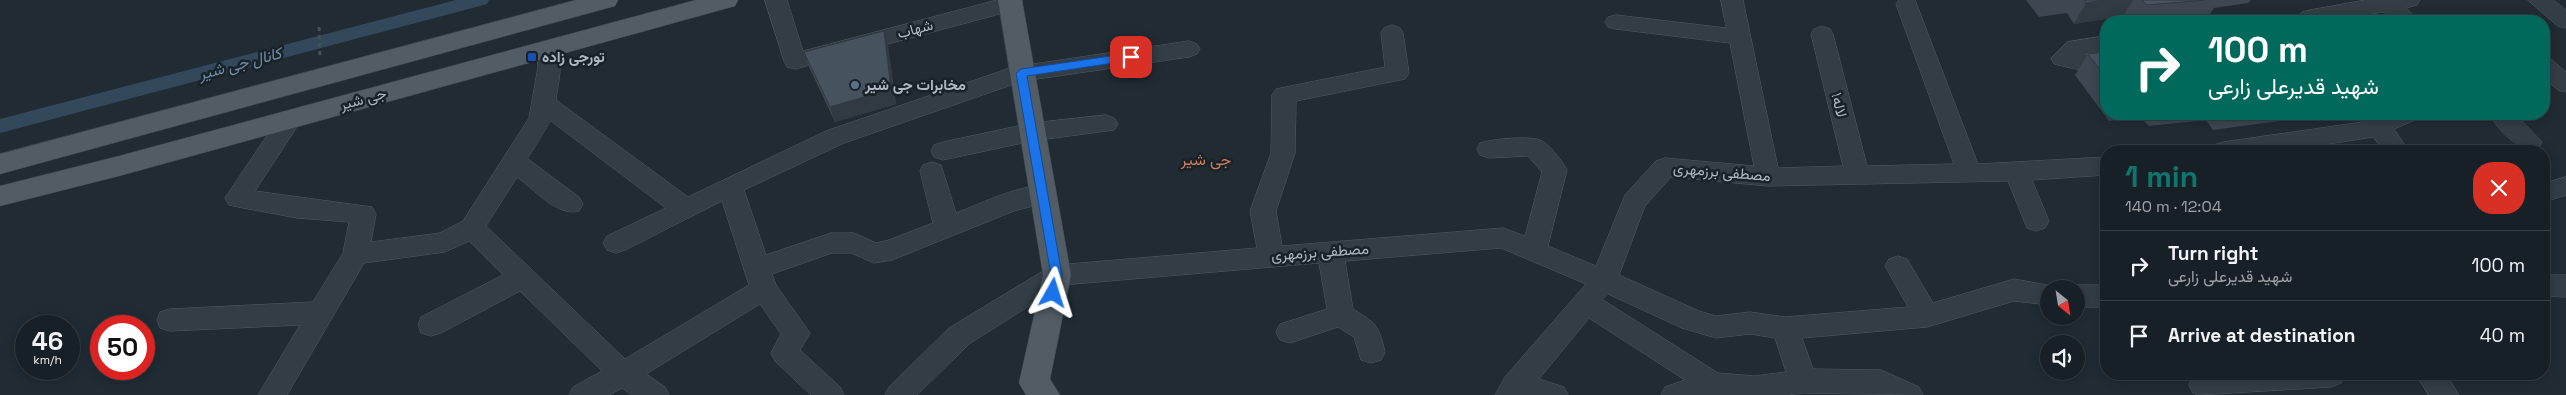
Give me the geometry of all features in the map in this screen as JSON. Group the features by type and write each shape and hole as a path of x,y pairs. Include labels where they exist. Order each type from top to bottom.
{"main road":[{"path":"0,164 606,0"},
{"name":"جی شیر","path":"0,196 119,166 726,0"},
{"path":"1010,2 1021,73 1044,194 1056,275 1034,383 1045,395"},
{"path":"119,166 102,163 100,151 112,138 133,128"}],"street":[{"name":"شهاب","path":"776,0 795,61 1010,2"},
{"path":"1732,0 1768,177"},
{"path":"2307,13 2409,0"},
{"path":"2539,0 2566,21"},
{"path":"1907,4 1969,172"},
{"path":"2387,4 2401,15"},
{"path":"1616,22 1740,37"},
{"path":"1270,256 1263,211 1284,153 1284,95 1397,73 1392,33"},
{"name":"لاله۱","path":"1822,34 1856,175"},
{"path":"2100,45 2075,47 2062,58 2094,64 2100,63"},
{"path":"356,254 445,242 472,228 541,119 549,68 547,49"},
{"path":"616,243 650,228 730,186 835,137 1021,73 1189,49"},
{"path":"2550,65 2566,63"},
{"path":"2550,71 2566,84"},
{"path":"543,103 686,208"},
{"path":"272,395 356,254 363,214 296,208 238,198 290,119"},
{"path":"2265,145 2364,131 2374,120 2393,145"},
{"path":"2507,120 2530,142"},
{"path":"947,226 937,161 1032,132 1106,124"},
{"path":"1489,148 1534,146 1554,170 1534,252"},
{"path":"514,161 570,204"},
{"name":"مصطفی برزمهری","path":"1056,275 1503,238 1604,280 1634,202 1665,167 1768,177 2017,172 2100,166"},
{"path":"2017,172 2036,221"},
{"path":"730,186 760,279 796,333 785,353 830,395"},
{"path":"2550,192 2566,186"},
{"path":"583,395 623,374 760,279 831,243 854,243 874,253 892,250 947,226 1008,203 1044,194"},
{"path":"472,228 524,276 623,374 655,395"},
{"path":"1330,252 1341,315 1366,331 1371,352"},
{"path":"1898,266 1927,316"},
{"path":"899,395 959,336 1056,275"},
{"path":"431,325 524,276"},
{"path":"1515,392 1604,280 1692,320 1716,327 1750,324 1785,328 1927,316 2014,290 2040,293"},
{"path":"2550,286 2566,286"},
{"path":"2085,296 2100,296"},
{"path":"1586,302 1713,384"},
{"path":"170,320 320,313"},
{"path":"1290,332 1341,315"},
{"path":"1785,328 1802,381"},
{"path":"2202,385 2266,380"},
{"path":"2434,380 2445,395"},
{"path":"1675,395 1713,384 1754,388 1802,381 1881,382 1909,395"},
{"path":"1515,392 1554,395"}],"path":[{"path":"319,27 321,67"}],"building":[{"path":"2085,0 2102,0 2086,3"},
{"path":"2142,0 2205,0 2147,5"},
{"name":"مخابرات جی شیر","path":"884,31 891,89 830,107 804,52"},
{"path":"2100,53 2100,70 2088,54"}],"waterway":[{"name":"کانال جی شیر","path":"0,126 480,0"}],"place":[{"name":"تورجی زاده","path":"532,57"},
{"name":"مخابرات جی شیر","path":"855,85"}],"district":[{"name":"جی شیر","path":"1206,159"}],"route":[{"path":"1053,293 1056,275 1049,222 1021,73 1131,57"}]}
